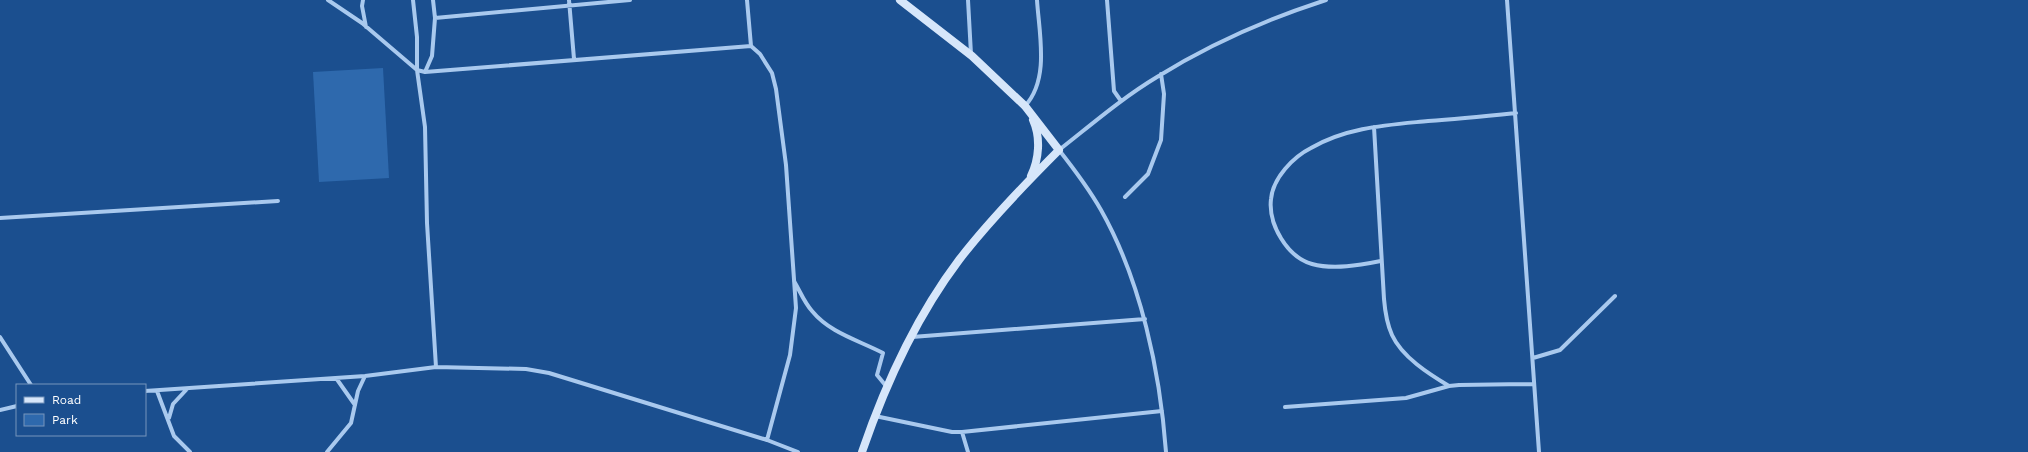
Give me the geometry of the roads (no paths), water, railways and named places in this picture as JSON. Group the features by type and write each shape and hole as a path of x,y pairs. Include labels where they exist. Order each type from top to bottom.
{"main road":[{"path":"862,452 886,386 939,290 959,261 985,228 1059,150 1026,108 972,56 900,0"},
{"path":"1026,108 1036,127 1038,145 1035,164 1028,181"}],"street":[{"path":"328,0 366,27 417,70 425,72 751,46"},
{"path":"363,0 362,6 366,27"},
{"path":"413,0 417,37 417,70 425,127 427,223 436,367"},
{"path":"425,72 432,56 435,18 433,0"},
{"path":"568,0 574,60"},
{"path":"435,18 630,0"},
{"path":"747,0 751,46 760,54 772,73 776,89 786,164 796,308 793,340 767,440"},
{"path":"968,0 972,56"},
{"path":"1026,108 1034,95 1040,72 1037,0"},
{"path":"1107,0 1114,91 1121,101"},
{"path":"1166,452 1162,411 1145,319 1127,266 1101,211 1059,150 1121,101 1161,74 1205,49 1256,25 1326,0"},
{"path":"1507,0 1539,452"},
{"path":"1125,197 1148,174 1161,140 1164,94 1161,74"},
{"path":"1381,261 1357,265 1332,266 1312,264 1299,257 1287,247 1278,233 1272,214 1271,198 1278,179 1299,155 1326,140 1346,133 1374,127 1516,113"},
{"path":"1374,127 1381,261 1386,318 1392,336 1406,354 1449,386"},
{"path":"0,218 278,201"},
{"path":"794,280 811,310 824,324 883,353 877,375 886,386"},
{"path":"1533,358 1560,350 1615,296"},
{"path":"912,337 1145,319"},
{"path":"0,337 30,384"},
{"path":"146,391 365,376 436,367 512,368 549,373 767,440 798,452"},
{"path":"327,452 350,426 358,391 365,376"},
{"path":"336,378 355,405"},
{"path":"1285,407 1406,398 1449,386 1459,385 1534,384"},
{"path":"169,419 173,404 187,389"},
{"path":"157,391 169,419 174,436 190,452"},
{"path":"0,410 16,406"},
{"path":"874,416 952,432 962,432 1162,411"},
{"path":"962,432 968,452"}]}
